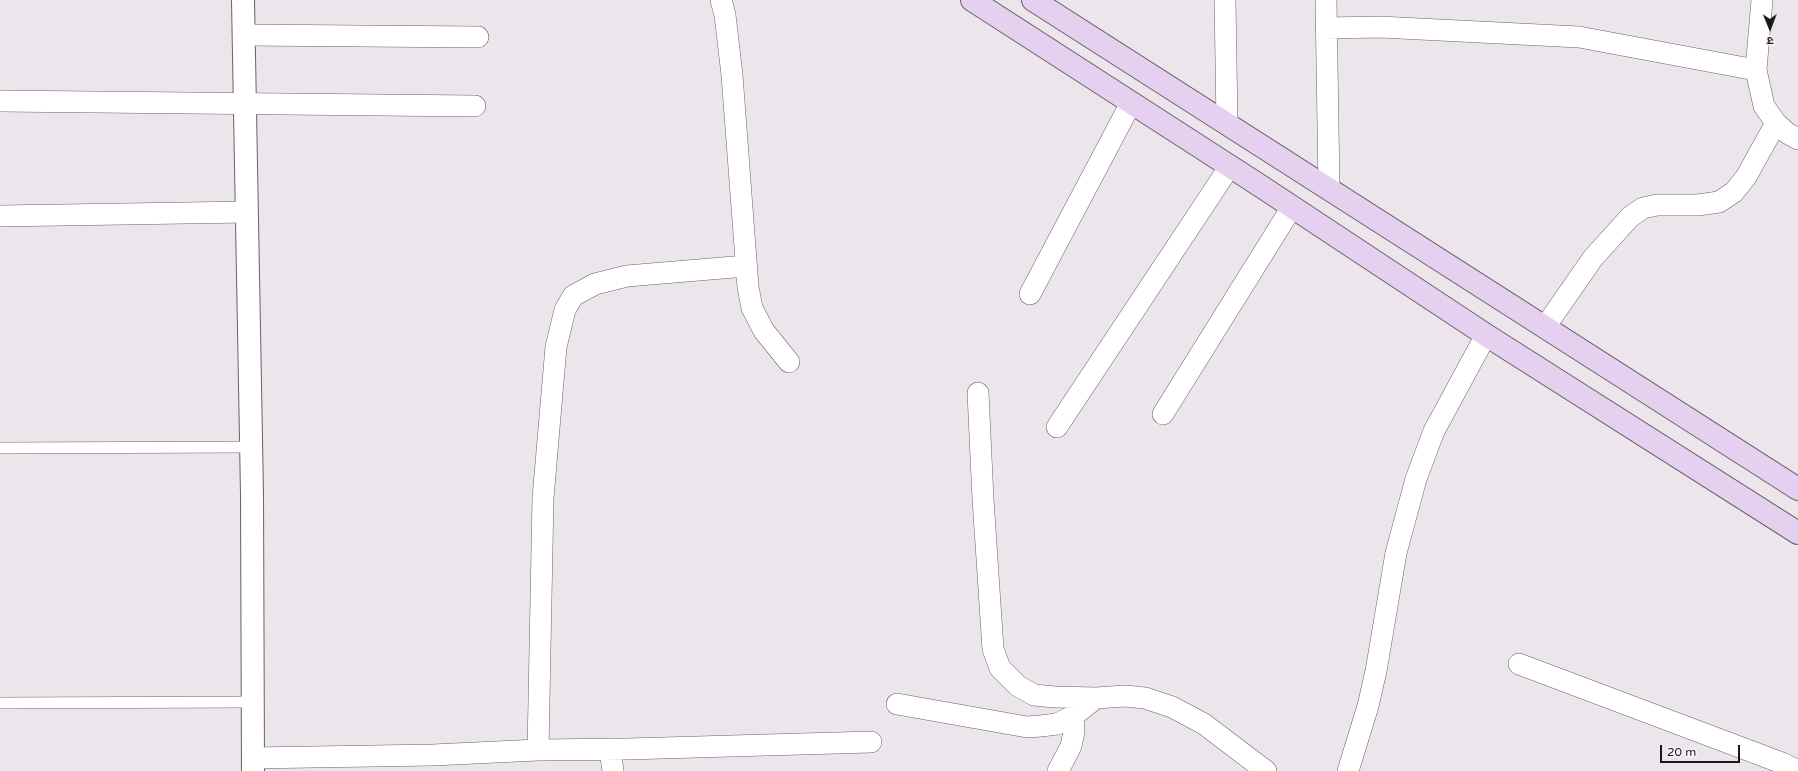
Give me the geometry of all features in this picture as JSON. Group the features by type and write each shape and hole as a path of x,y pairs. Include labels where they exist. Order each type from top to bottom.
{"main road":[{"path":"972,0 1230,166 1486,335 1798,533"},
{"path":"1033,0 1329,188 1798,490"}],"street":[{"path":"243,0 251,447 253,765 538,750 871,742"},
{"path":"721,0 725,15 732,75 748,287 752,308 764,332 789,362"},
{"path":"1225,0 1227,123"},
{"path":"1326,0 1329,188"},
{"path":"1762,0 1756,70 1764,106 1776,124 1787,134 1798,139"},
{"path":"1326,28 1380,27 1579,37 1756,70"},
{"path":"244,35 478,37"},
{"path":"0,101 245,105 475,106"},
{"path":"1030,294 1132,103"},
{"path":"1545,327 1592,258 1630,217 1644,208 1657,205 1698,205 1718,202 1734,192 1746,177 1776,124"},
{"path":"1057,427 1230,166"},
{"path":"1163,414 1292,207"},
{"path":"0,216 247,212"},
{"path":"538,750 543,498 556,347 565,310 573,296 594,284 628,276 746,266"},
{"path":"1348,771 1368,706 1376,671 1396,553 1416,478 1434,431 1486,335"},
{"path":"978,393 983,499 993,649 1000,668 1018,686 1034,694 1055,697 1145,698 1172,707 1204,724 1266,771"},
{"path":"1519,664 1782,763 1798,771"},
{"path":"897,704 1027,726 1057,724 1073,716 1096,698"},
{"path":"1058,771 1071,746 1074,732 1073,716"},
{"path":"610,749 613,771"}],"lane":[{"path":"0,448 251,447"},
{"path":"0,703 252,702"}]}
